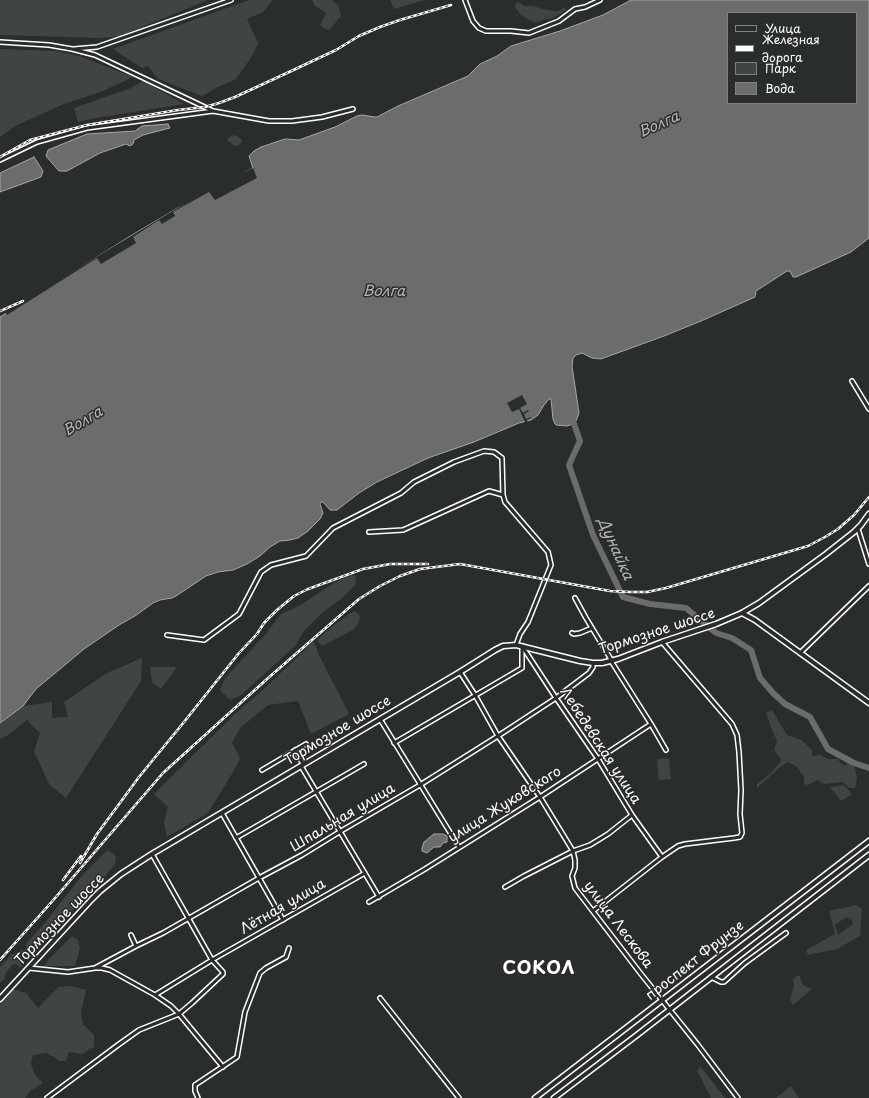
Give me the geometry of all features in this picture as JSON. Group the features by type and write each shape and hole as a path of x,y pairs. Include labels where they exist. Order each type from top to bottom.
{"street":[{"path":"72,49 97,47 231,0"},
{"path":"465,0 473,22 479,28 486,31 529,33 559,21 575,9 585,7 600,0"},
{"path":"0,42 49,45 95,55 213,110 269,121 292,121 322,118 353,109"},
{"path":"0,160 37,142 87,128 213,110"},
{"path":"852,381 869,409"},
{"path":"167,635 204,640 239,614 261,572 272,565 306,556 333,528 401,493 414,482 454,462 484,451 494,452 502,458 503,495 505,502 548,552 551,565 528,622 520,634 516,645"},
{"path":"369,532 402,530 489,491 503,495"},
{"name":"Тормозное шоссе","path":"0,1000 100,891 121,874 152,854 460,672 494,650 503,646 516,645 580,661 602,663 612,661 705,628 742,614 759,603 845,540 858,529 869,514"},
{"path":"858,529 869,564"},
{"path":"800,653 869,586"},
{"path":"575,598 666,750"},
{"path":"742,614 756,620 869,703"},
{"path":"572,634 580,634 592,628"},
{"path":"593,911 678,846 740,837 742,833 737,735 732,724 662,642"},
{"path":"394,743 522,668 522,646"},
{"name":"Лебедевская улица","path":"522,646 598,759 632,815 662,857"},
{"name":"Шпальная улица","path":"28,968 68,972 88,970 163,933 302,855 340,831 420,785 556,698 589,673 593,667 593,663"},
{"name":"улица Лескова","path":"460,672 498,736 540,797 573,851 575,868 572,876 575,888 582,899 670,1009 738,1098"},
{"path":"380,719 459,847"},
{"name":"улица Жуковского","path":"369,902 540,797 651,724"},
{"path":"262,770 306,744"},
{"path":"295,750 316,791 379,896"},
{"path":"236,838 364,764"},
{"path":"222,813 283,920"},
{"path":"505,887 573,851 590,845 602,838 632,815"},
{"name":"проспект Фрунзе","path":"535,1098 869,841"},
{"path":"47,1098 139,1030 179,1014 222,974 212,960 152,854"},
{"name":"проспект Фрунзе","path":"554,1098 869,855"},
{"name":"Лётная улица","path":"155,995 212,960 365,873"},
{"path":"711,977 724,982 745,963 786,933"},
{"path":"131,935 136,946"},
{"path":"198,1098 195,1091 195,1085 237,1057 245,1012 260,973 287,956 289,948"},
{"path":"94,968 110,970 155,995 171,1006 223,1067"},
{"path":"380,998 459,1098"}],"green space":[{"path":"0,0 208,0 120,36 100,38 0,35"},
{"path":"249,0 273,0 263,12 247,19 258,43 252,56 236,79 202,96 158,79 148,66 142,68 113,49"},
{"path":"312,0 332,0 338,5 341,16 329,30 320,25 326,13 315,6"},
{"path":"390,0 424,0 394,9"},
{"path":"518,2 525,6 533,6 555,11 559,11 564,7 566,9 562,13 550,19 535,23 521,15 514,6"},
{"path":"0,49 56,51 79,56 133,77 103,91 64,104 15,126 0,137"},
{"path":"143,81 184,104 78,122 74,108 131,88"},
{"path":"234,135 241,139 242,142 239,145 235,146 228,141 228,138"},
{"path":"355,575 356,584 341,599 323,612 303,632 296,645 240,696 230,700 220,690 225,678 265,635 281,614 299,606 334,583"},
{"path":"355,611 360,616 358,624 353,630 322,646 318,642 318,639 329,629"},
{"path":"314,641 318,653 349,714 311,734 298,701 268,705 240,728 232,743 240,758 208,813 167,837 164,822 168,807 154,794 236,713 265,688"},
{"path":"142,658 141,681 66,798 49,784 34,751 40,733 27,720 8,735 0,739 0,723 23,706 52,702 52,718 68,717 64,702 107,673"},
{"path":"150,667 177,667 161,689 152,682"},
{"path":"772,710 787,735 801,740 812,750 812,756 818,754 828,759 838,759 841,764 845,766 848,762 851,763 855,767 857,779 855,788 849,788 843,782 824,784 818,780 805,786 804,776 796,766 788,762 757,788 757,784 770,774 782,760 774,750 777,741 766,713"},
{"path":"669,758 671,779 659,780 657,759"},
{"path":"844,785 852,794 841,801 830,787"},
{"path":"108,850 116,856 115,864 75,907 67,918 49,933 28,958 26,954 26,944 80,878"},
{"path":"856,905 862,909 860,936 837,949 808,955 806,950 835,934 829,911","holes":["846,917 851,919 853,924 838,935 835,925"]},
{"path":"72,936 78,940 80,948 75,966 45,966 48,960"},
{"path":"21,950 24,951 23,955 19,959 22,967 16,964 12,965 5,974 5,979 0,983 0,967 11,955 15,953 17,955"},
{"path":"799,975 803,985 812,989 793,1005 790,999 794,986 793,979"},
{"path":"71,986 86,990 81,1013 83,1024 94,1035 94,1047 82,1054 69,1052 66,1061 60,1061 47,1053 33,1055 31,1064 35,1075 43,1083 30,1091 25,1098 0,1098 0,1004 13,989 26,993 38,1008 58,987"},
{"path":"700,1066 725,1098 711,1098 697,1071"},
{"path":"791,1086 799,1098 776,1098"}],"water":[{"name":"Волга","path":"631,0 869,0 869,238 851,252 796,277 793,277 790,271 787,271 756,291 755,297 664,336 601,359 592,358 582,353 576,355 573,358 572,366 579,413 573,424 567,426 555,424 551,399 549,399 538,415 531,420 519,423 474,442 428,458 377,482 359,493 337,510 330,510 323,502 321,502 320,504 323,513 320,519 308,531 298,538 280,541 247,564 233,570 218,572 206,576 176,596 153,603 84,649 36,689 23,706 0,723 0,317 176,209 253,168 249,156 261,147 285,139 299,140 335,127 357,116 362,115 377,117 398,106 468,76 480,64 497,56 511,46 560,31 603,15"},
{"path":"168,124 170,128 143,135 134,140 133,144 130,146 126,144 100,153 67,171 59,171 46,156 48,150 87,134 135,131 142,126"},
{"path":"34,157 43,171 41,177 0,192 0,173"},
{"path":"434,834 443,834 447,836 447,842 443,843 440,847 434,847 427,853 422,851 424,842"}],"pier":[{"path":"253,168 257,178 215,200 209,192 173,212 175,216 162,224 159,220 133,237 136,243 101,264 97,258 7,315 5,312 214,186"},
{"path":"522,395 527,404 520,408 523,413 528,410 529,411 524,414 526,419 531,417 527,420 528,423 526,424 519,409 512,412 507,403"}],"waterway":[{"name":"Дунайка","path":"572,418 580,441 569,465 593,535 623,597 650,604 686,608 716,633 732,638 751,650 760,678 785,704 810,717 828,749 854,763 869,768"}],"railway":[{"path":"0,157 30,140 87,125 205,107 219,103 336,50 359,36 380,27 451,5"},
{"path":"0,311 23,301"},
{"path":"0,960 163,773 267,679 359,599 380,586 400,576 420,569 460,564 610,591 647,592 666,588 808,546 838,529 854,515 869,497"},
{"path":"80,863 97,834 139,777 239,653 277,610 294,596 308,589 363,569 390,564 428,564"},
{"path":"63,880 81,856"}],"district":[{"name":"СОКОЛ","path":"539,969"}]}
